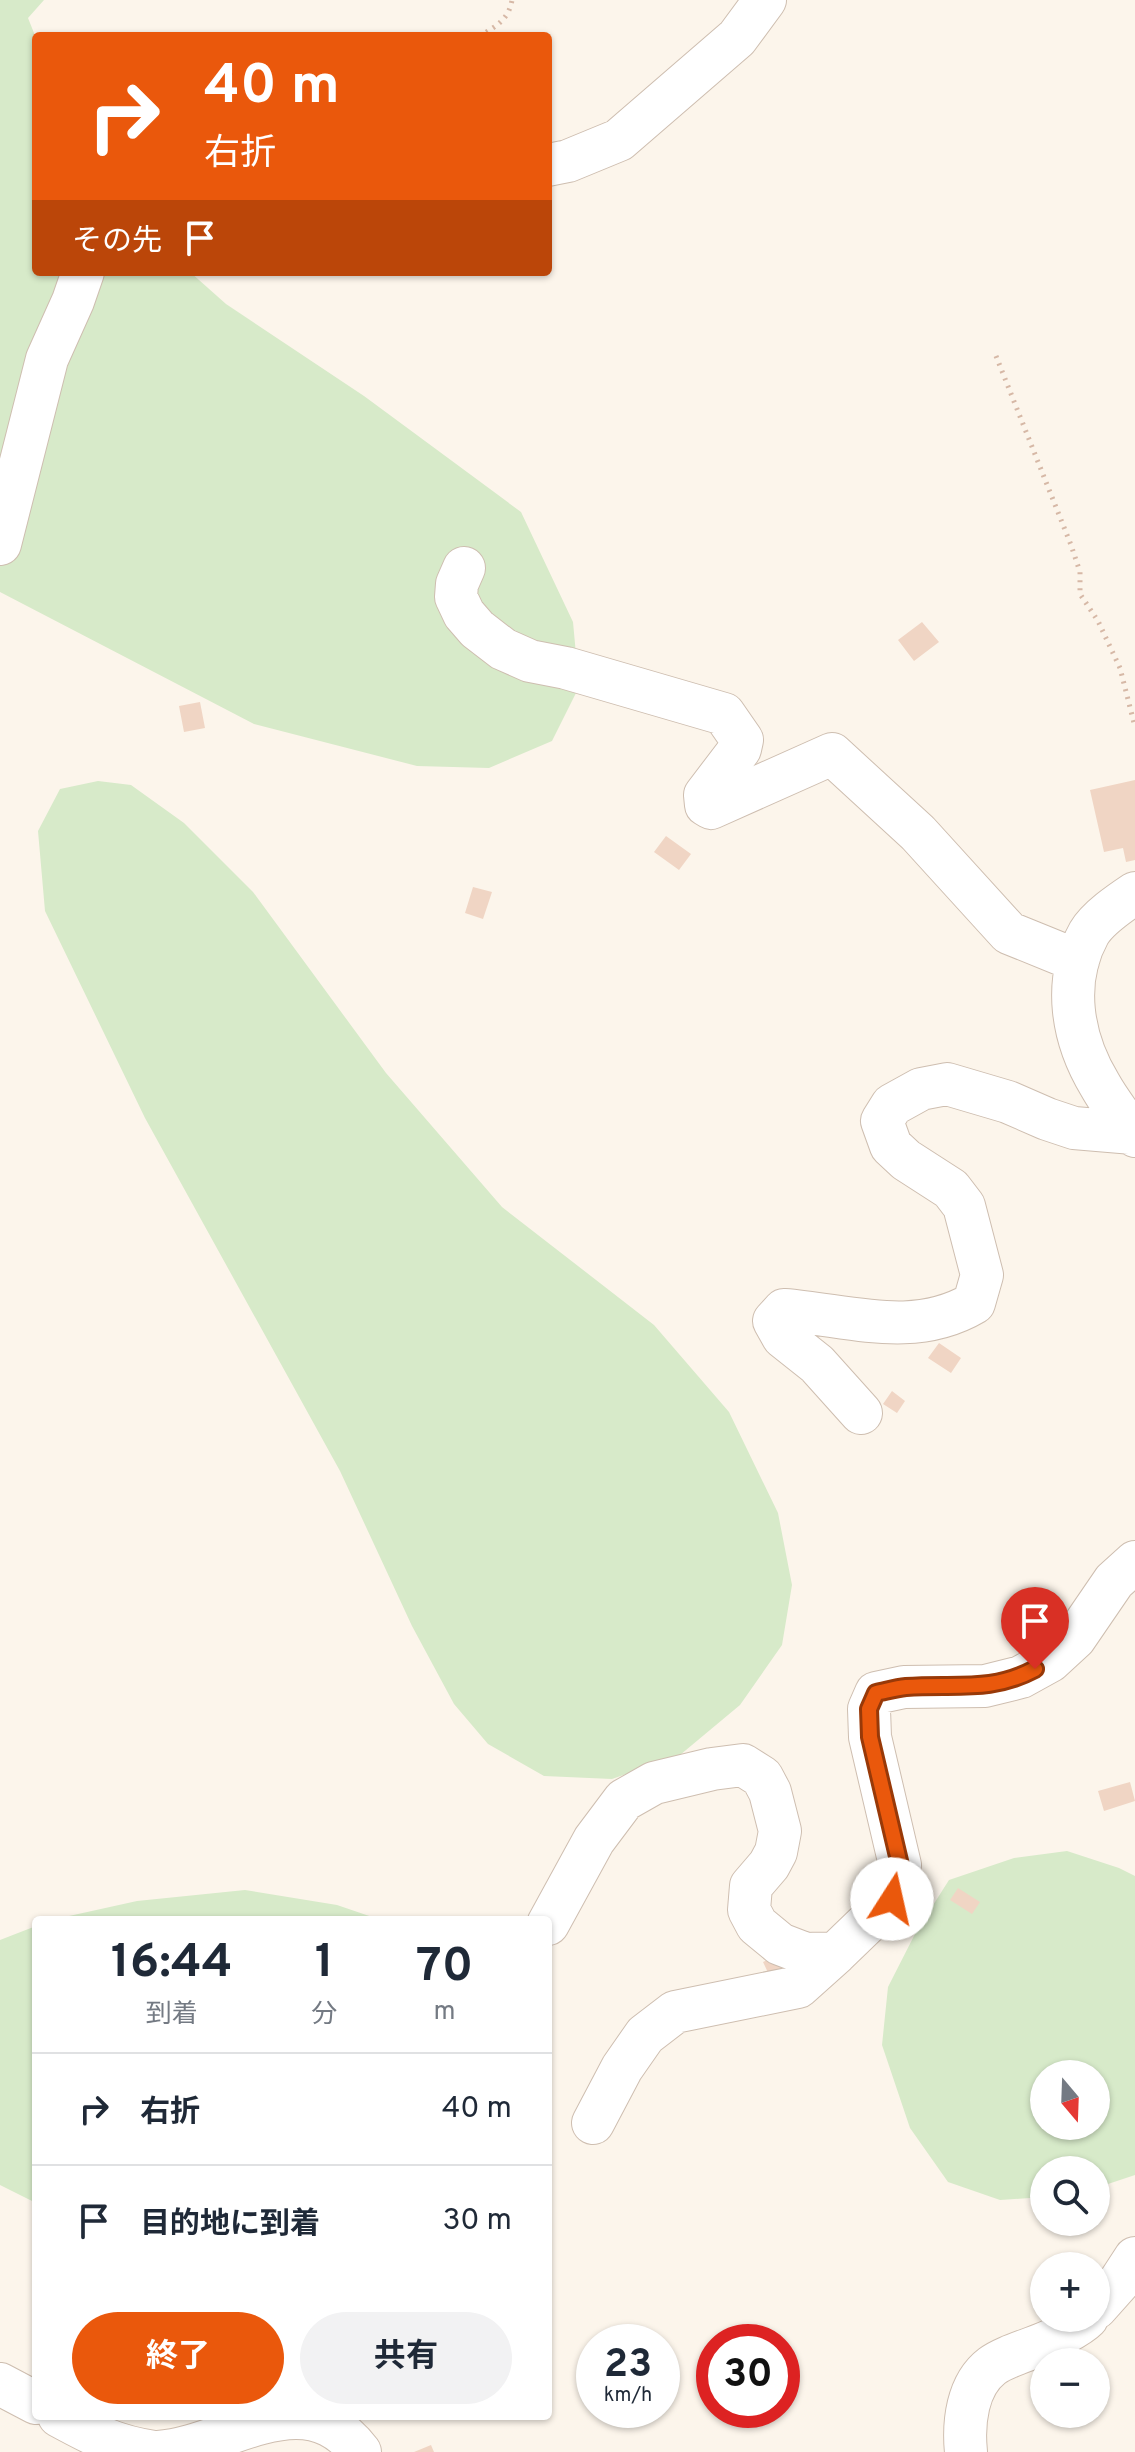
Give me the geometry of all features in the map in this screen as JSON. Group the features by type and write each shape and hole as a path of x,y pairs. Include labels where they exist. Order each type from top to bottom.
{"street":[{"path":"552,164 568,161 619,140 737,38 765,0"},
{"path":"0,544 47,359 82,276"},
{"path":"464,568 457,584 456,597 464,614 477,629 503,649 530,661 566,668 724,714 742,740 740,749 705,795 706,805 711,808 832,754 918,833 1009,933 1078,961"},
{"path":"1134,1134 1099,1084 1082,1046 1072,1004 1074,970 1090,931 1121,901 1135,893"},
{"path":"861,1413 817,1364 783,1337 774,1321 784,1310 868,1322 923,1322 943,1318 974,1303 982,1275 964,1206 951,1189 906,1160 891,1146 882,1121 892,1105 921,1089 947,1084 1008,1102 1074,1128 1134,1134"},
{"path":"593,2123 622,2068 645,2035 675,2012 798,1987 892,1899 900,1865 870,1737 869,1709 876,1693 904,1687 985,1686 1021,1677 1050,1661 1075,1638 1114,1581 1135,1562"},
{"path":"552,1917 594,1840 624,1800 654,1783 743,1765 762,1777 770,1792 780,1831 776,1852 751,1886 749,1910 757,1925 780,1944 806,1954 836,1953"},
{"path":"1110,2292 1135,2258"},
{"path":"966,2452 964,2434 968,2407 977,2383 993,2365 1050,2342 1065,2332"},
{"path":"0,2384 32,2401"},
{"path":"66,2420 107,2442 156,2452 181,2450 264,2420"},
{"path":"316,2420 347,2434 360,2452"}],"path":[{"path":"486,32 501,23 509,12 512,0"},
{"path":"996,356 1071,545 1080,572 1080,594 1098,621 1120,668 1135,727"}],"green space":[{"path":"0,0 44,0 28,18 34,32 32,276 194,276 226,304 364,396 521,512 573,622 579,687 552,741 489,768 417,766 254,724 0,592"},
{"path":"98,781 131,785 184,823 253,892 386,1073 502,1207 654,1325 729,1412 778,1513 792,1585 782,1645 740,1705 680,1755 612,1779 544,1776 488,1744 454,1704 412,1626 340,1471 145,1118 45,911 38,831 60,789"},
{"path":"1067,1851 1135,1876 1135,2175 1110,2183 1110,2156 1030,2156 1030,2198 1000,2200 948,2182 910,2128 882,2045 888,1987 916,1932 949,1880 1014,1858"},
{"path":"245,1890 337,1905 369,1916 69,1916 137,1901"},
{"path":"32,1928 32,2201 0,2185 0,1940"}],"building":[{"path":"922,622 939,642 914,661 898,640"},
{"path":"200,702 205,728 184,732 179,706"},
{"path":"1135,780 1135,860 1126,862 1123,848 1104,852 1090,790"},
{"path":"666,836 691,854 679,870 654,852"},
{"path":"473,887 492,892 483,919 465,913"},
{"path":"939,1343 961,1358 951,1373 928,1358"},
{"path":"892,1391 905,1401 897,1413 883,1404"},
{"path":"1130,1782 1135,1801 1104,1811 1098,1791"},
{"path":"958,1888 980,1902 972,1914 950,1900"},
{"path":"778,1955 786,1974 772,1981 763,1962"},
{"path":"431,2445 434,2452 414,2452"}],"route":[{"path":"892,1899 900,1865 870,1737 869,1709 876,1693 904,1687 985,1686 1021,1677 1035,1669"}]}
